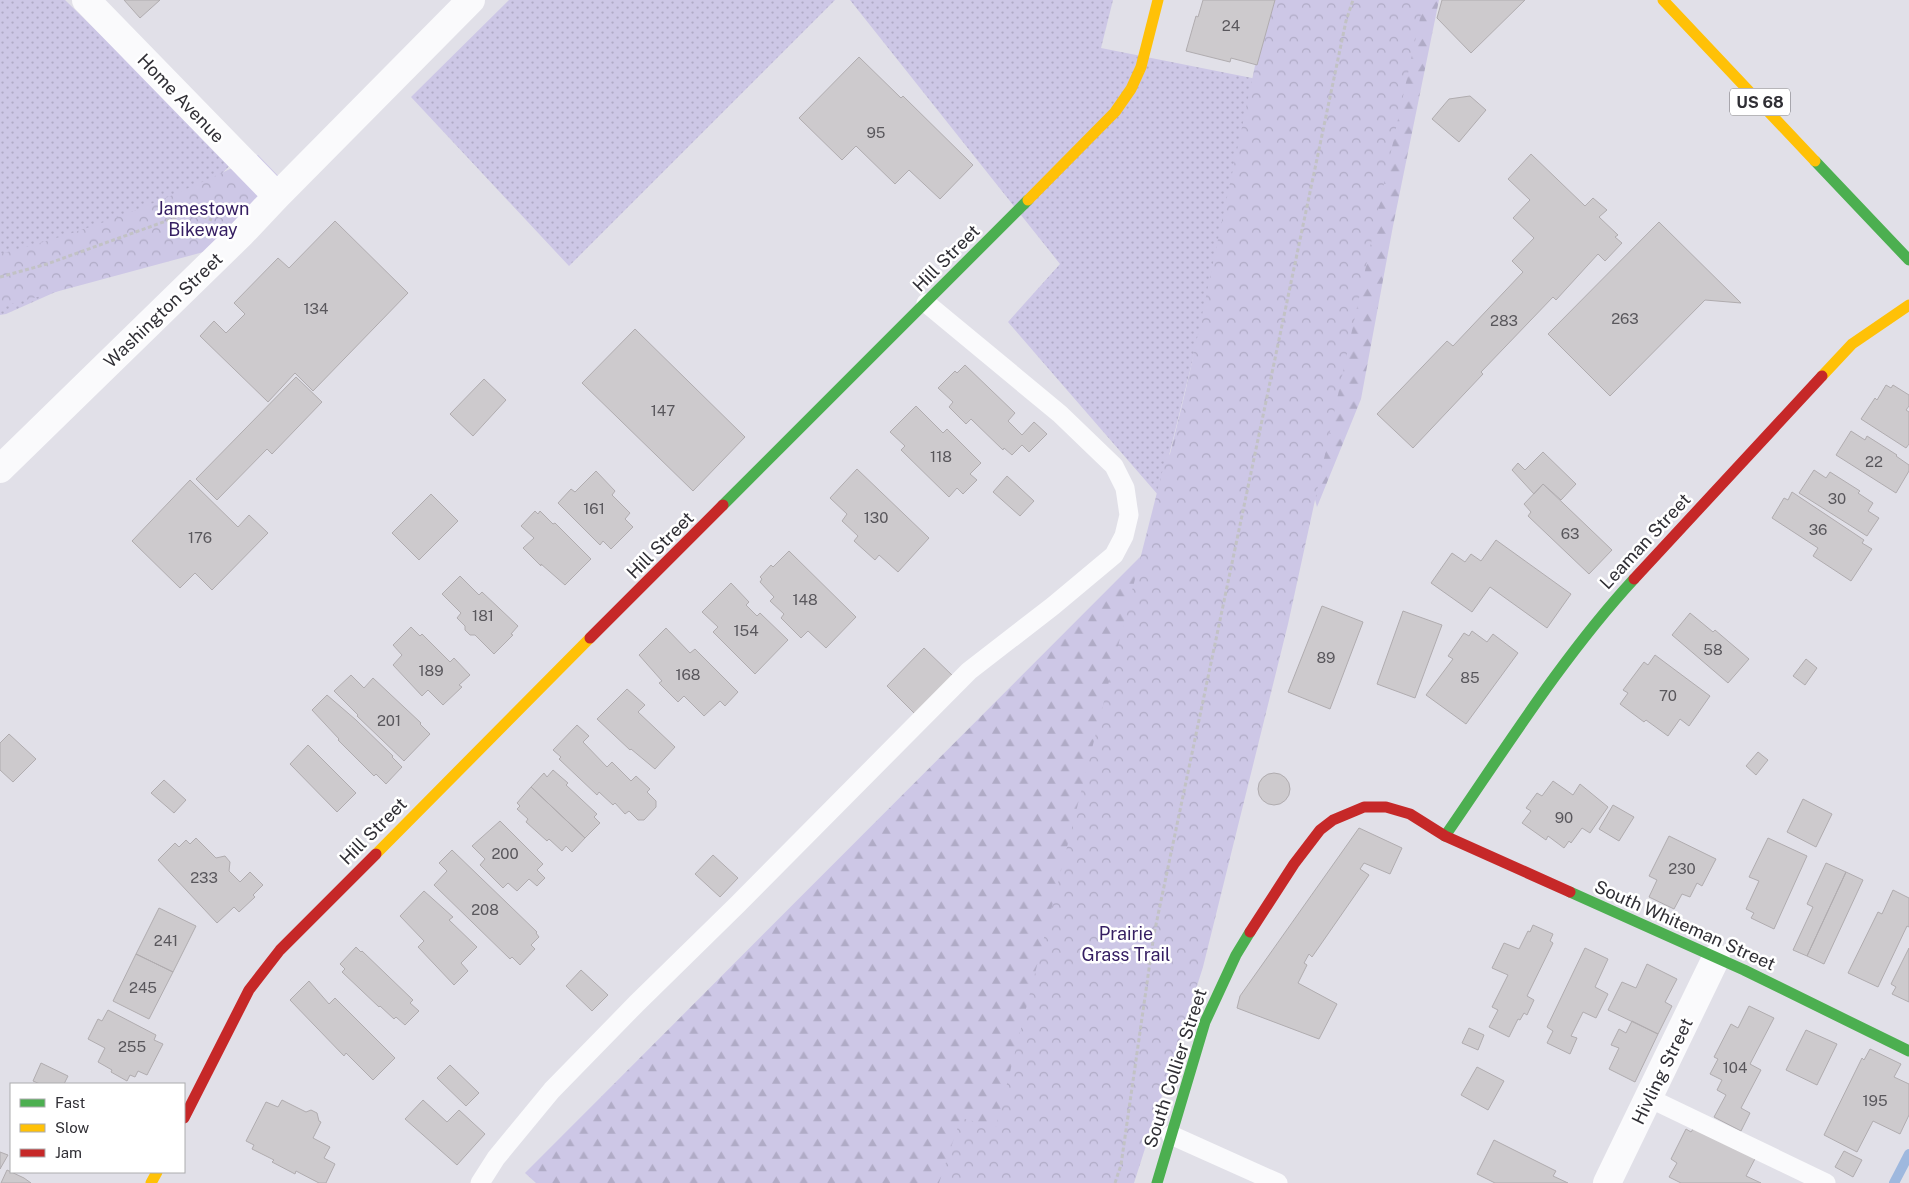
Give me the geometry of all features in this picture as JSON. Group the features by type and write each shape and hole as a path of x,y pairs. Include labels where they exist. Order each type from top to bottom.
{"street":[{"name":"Home Avenue","path":"86,0 277,196"},
{"name":"Washington Street","path":"0,469 242,233 471,0"},
{"name":"Hill Street","path":"185,1116 249,990 263,969 280,950 1115,112 1131,89 1141,67 1158,0"},
{"name":"US 68","path":"1663,0 1909,260"},
{"name":"Leaman Street","path":"1445,836 1569,658 1611,604 1852,344 1909,305"},
{"name":"South Collier Street","path":"1157,1183 1205,1022 1217,993 1236,956 1266,906 1294,864 1320,830 1333,820 1364,807 1386,807 1410,814 1445,836"},
{"name":"South Whiteman Street","path":"1445,836 1744,970 1909,1051"},
{"name":"Hivling Street","path":"1607,1183 1716,958"}],"lane":[{"path":"480,1183 496,1158 552,1090 637,1003 969,671 1053,606 1114,555 1124,536 1129,515 1126,488 1114,466 1060,414 926,303"},
{"path":"1649,1098 1826,1183"},
{"path":"1171,1136 1278,1183"}],"path":[{"path":"1115,1183 1120,1165 1154,934 1340,50 1353,0"},
{"path":"0,277 47,264 191,212"}],"green space":[{"path":"0,0 65,0 232,163 152,249 0,315"},
{"path":"509,0 835,0 569,266 411,97"},
{"path":"850,0 1113,0 1101,48 1262,80 1159,496 1008,322 1060,264"},
{"name":"Prairie Grass Trail","path":"1269,0 1424,0 1288,624 1203,967 1134,1183 939,1183 961,1118 996,1127 1167,453 1172,456"},
{"path":"1282,0 1439,0 1393,226 1361,399 1317,507 1264,305 1029,1183 536,1183 525,1173 1146,551"},
{"name":"Jamestown Bikeway","path":"258,155 287,185 222,247 0,307 0,254 67,235 132,212 196,185"}],"building":[{"path":"124,0 160,0 140,18"},
{"path":"1203,0 1275,0 1257,65 1231,58 1230,62 1186,51 1196,16 1198,17"},
{"path":"1442,0 1525,0 1471,53 1437,18"},
{"path":"859,57 901,98 903,96 973,165 940,199 909,170 895,184 856,146 842,160 799,118"},
{"path":"1470,96 1486,110 1459,142 1432,119 1449,99"},
{"path":"1531,154 1585,206 1593,198 1607,210 1599,217 1618,235 1615,237 1622,243 1605,261 1598,254 1556,300 1553,297 1481,372 1483,374 1413,448 1377,414 1447,341 1453,346 1523,272 1512,261 1534,238 1513,218 1530,200 1508,179"},
{"path":"335,221 408,293 313,391 295,373 268,402 200,336 214,321 226,333 245,314 234,303 278,258 289,268"},
{"path":"1659,222 1741,303 1705,300 1610,396 1548,334"},
{"path":"635,329 745,437 693,491 582,383"},
{"path":"965,365 1015,413 1008,421 1022,435 1034,422 1047,434 1029,452 1022,445 1012,455 1004,448 1003,450 971,419 966,424 949,407 953,402 938,388 955,371 957,373"},
{"path":"296,377 322,402 272,454 267,449 217,500 196,479"},
{"path":"484,379 506,400 473,436 450,414"},
{"path":"1886,385 1891,388 1893,385 1909,395 1909,406 1906,410 1909,412 1909,444 1906,448 1861,419 1875,398 1877,400"},
{"path":"916,406 943,433 947,429 981,463 970,474 977,480 963,494 957,488 949,497 901,450 905,446 890,432"},
{"path":"1851,431 1865,440 1867,436 1909,465 1909,471 1896,493 1836,455"},
{"path":"1543,452 1576,484 1561,500 1543,484 1534,494 1512,470 1518,463 1525,470"},
{"path":"857,469 929,538 898,572 879,555 875,560 854,541 858,536 842,521 847,514 830,498"},
{"path":"1814,470 1826,478 1830,472 1860,491 1858,493 1873,503 1868,511 1879,518 1867,536 1799,493"},
{"path":"596,471 615,491 612,495 630,513 625,519 633,527 611,549 603,541 600,545 558,503 571,489 575,492"},
{"path":"1007,476 1034,501 1020,516 993,492"},
{"path":"190,480 238,527 249,515 268,533 212,590 195,573 180,588 132,541"},
{"path":"1543,484 1612,550 1589,574 1528,516 1531,512 1524,504"},
{"path":"1792,492 1864,540 1862,543 1872,549 1851,581 1813,556 1818,548 1772,518 1784,498 1788,500"},
{"path":"431,494 458,521 419,560 392,533"},
{"path":"535,511 538,514 540,511 553,524 555,523 591,559 565,585 541,564 541,566 523,548 534,538 521,526"},
{"path":"1496,540 1571,594 1547,628 1490,587 1472,612 1431,583 1452,553 1465,562 1471,554 1481,561"},
{"path":"789,551 856,617 826,648 808,631 801,638 781,618 784,614 770,601 774,597 760,582 762,579 760,577 771,565 773,567"},
{"path":"460,576 479,595 482,592 518,626 511,634 513,635 494,654 475,635 470,635 465,630 465,626 457,618 461,613 442,594"},
{"path":"731,583 749,602 746,605 757,616 760,613 788,640 755,674 713,632 718,627 702,612"},
{"path":"1322,606 1363,622 1330,709 1288,692"},
{"path":"1403,611 1442,625 1415,698 1377,684"},
{"path":"1690,613 1713,632 1715,630 1749,659 1728,683 1672,635"},
{"path":"411,627 420,636 422,634 450,662 454,658 470,675 459,685 462,687 443,705 428,690 422,696 393,665 402,655 393,645"},
{"path":"666,628 690,653 695,649 738,692 725,706 720,701 704,716 684,696 678,702 659,683 662,681 639,655"},
{"path":"1472,631 1487,642 1493,634 1518,653 1466,724 1426,695 1453,659 1448,656 1464,633 1469,636"},
{"path":"924,648 954,677 917,716 887,686"},
{"path":"1655,655 1710,696 1689,726 1680,719 1668,736 1646,720 1644,722 1620,704 1628,693 1623,690 1644,662 1648,665"},
{"path":"1806,659 1817,668 1805,685 1793,676"},
{"path":"351,675 364,688 373,678 421,723 430,734 404,761 334,691"},
{"path":"627,689 645,705 638,712 675,747 655,769 630,750 597,719"},
{"path":"327,695 356,720 402,767 386,784 376,774 374,776 338,740 312,710"},
{"path":"577,725 589,736 583,742 607,767 612,762 631,781 636,776 650,789 647,792 656,801 656,807 644,820 638,820 629,811 625,814 615,803 613,805 599,792 597,795 559,759 561,757 553,750"},
{"path":"9,734 36,759 13,782 0,770 0,743"},
{"path":"308,745 356,793 337,812 290,764"},
{"path":"1758,752 1768,760 1756,775 1746,766"},
{"path":"553,770 597,814 594,817 600,823 585,838 531,787 544,773 547,777"},
{"path":"1274,773 1280,774 1285,778 1289,783 1289,795 1285,800 1280,804 1274,805 1268,804 1263,800 1259,795 1258,789 1259,783 1263,778 1268,774"},
{"path":"164,780 186,800 174,813 151,793"},
{"path":"1553,781 1573,795 1580,784 1608,807 1590,833 1582,828 1571,843 1569,841 1564,848 1548,836 1546,840 1522,823 1531,811 1526,808 1537,793 1542,796"},
{"path":"531,787 585,838 572,852 566,846 562,851 549,839 547,841 526,822 528,819 517,809 520,806 517,803"},
{"path":"1803,799 1832,814 1816,847 1787,832"},
{"path":"1613,805 1634,817 1619,841 1599,829"},
{"path":"500,821 543,864 537,870 545,878 537,886 529,879 517,891 508,883 503,888 480,865 485,859 472,846"},
{"path":"1359,828 1402,848 1390,874 1364,863 1360,869 1369,875 1312,957 1309,954 1304,963 1307,965 1298,983 1337,1004 1319,1039 1237,1008 1240,996"},
{"path":"1669,836 1716,859 1702,886 1697,883 1690,897 1682,894 1674,909 1649,897 1657,880 1649,876"},
{"path":"196,838 216,858 225,856 230,862 229,871 240,882 250,872 263,885 253,895 255,897 239,912 234,907 217,923 158,860 175,843 179,847 186,840 190,844"},
{"path":"1768,838 1807,856 1774,929 1751,918 1754,913 1746,909 1759,881 1749,877"},
{"path":"452,850 537,932 539,937 531,945 535,949 520,965 512,957 510,959 434,885 447,871 439,863"},
{"path":"713,855 738,878 720,897 695,874"},
{"path":"1826,863 1846,872 1807,956 1793,950 1813,907 1807,904"},
{"path":"1846,872 1863,880 1824,964 1807,956"},
{"path":"1893,890 1909,898 1909,927 1907,926 1878,987 1848,973 1878,912 1882,914"},
{"path":"424,891 453,917 449,920 477,947 461,963 468,971 454,985 418,947 424,941 400,916"},
{"path":"159,908 196,926 173,972 136,954"},
{"path":"1533,925 1553,934 1550,941 1553,943 1527,996 1534,1000 1527,1015 1524,1013 1520,1020 1518,1019 1509,1037 1489,1027 1498,1010 1492,1007 1508,975 1492,968 1504,943 1519,949"},
{"path":"356,947 413,1000 410,1003 419,1011 405,1025 379,1007 342,972 345,969 340,964"},
{"path":"1585,948 1608,959 1595,987 1608,994 1596,1018 1583,1012 1571,1036 1577,1038 1570,1054 1547,1043 1553,1031 1547,1027"},
{"path":"1909,948 1909,1002 1892,994 1896,987 1891,984"},
{"path":"136,954 173,972 149,1019 113,1001"},
{"path":"1647,964 1677,979 1665,1002 1672,1006 1658,1034 1608,1010 1622,982 1636,988"},
{"path":"581,970 608,995 592,1011 566,986"},
{"path":"309,981 329,1004 335,998 395,1058 373,1080 346,1053 344,1056 290,1000"},
{"path":"1749,1006 1774,1018 1750,1064 1761,1070 1741,1108 1750,1113 1741,1131 1714,1117 1726,1095 1717,1090 1722,1080 1710,1074 1718,1059 1714,1057 1731,1024 1738,1028"},
{"path":"108,1010 156,1035 154,1040 163,1044 147,1075 138,1071 135,1077 130,1075 127,1081 98,1062 105,1048 88,1039 98,1019 102,1021"},
{"path":"1632,1021 1658,1034 1635,1082 1609,1069 1619,1048 1611,1045 1619,1029 1626,1033"},
{"path":"1469,1028 1484,1035 1478,1050 1462,1043"},
{"path":"1806,1030 1837,1044 1817,1085 1786,1070"},
{"path":"1870,1049 1901,1064 1894,1077 1909,1084 1909,1115 1900,1134 1873,1121 1857,1152 1824,1135 1862,1058 1864,1060"},
{"path":"41,1063 68,1076 64,1083 38,1083 33,1081"},
{"path":"450,1065 479,1093 466,1106 437,1078"},
{"path":"1477,1067 1504,1081 1488,1110 1461,1095"},
{"path":"282,1100 306,1112 311,1110 317,1113 321,1122 313,1138 330,1147 324,1158 335,1164 326,1183 319,1183 296,1171 295,1174 272,1162 274,1160 252,1149 254,1145 246,1141 266,1102 278,1107"},
{"path":"423,1100 447,1122 459,1110 485,1134 457,1165 405,1119"},
{"path":"1696,1125 1757,1155 1746,1176 1761,1183 1681,1183 1669,1177 1677,1163 1671,1159 1686,1129 1691,1132"},
{"path":"1494,1140 1556,1171 1553,1176 1568,1183 1495,1183 1477,1174"},
{"path":"1844,1151 1862,1160 1853,1177 1835,1167"},
{"path":"0,1152 8,1155 0,1169"},
{"path":"7,1170 31,1183 1,1183"}],"waterway":[{"path":"1894,1183 1909,1154"}],"traffic: fast":[{"path":"1815,161 1909,260"},
{"path":"723,505 1028,200"},
{"path":"1445,836 1559,671 1583,639 1634,579"},
{"path":"1570,892 1744,970 1909,1051"},
{"path":"1157,1183 1205,1022 1236,955 1250,932"}],"traffic: slow":[{"path":"1028,200 1115,112 1131,89 1141,67 1158,0"},
{"path":"1663,0 1815,161"},
{"path":"1822,376 1852,344 1909,305"},
{"path":"376,854 590,638"},
{"path":"151,1183 156,1173"}],"traffic: jam":[{"path":"1634,579 1822,376"},
{"path":"590,638 723,505"},
{"path":"1250,932 1294,864 1320,830 1333,820 1364,807 1386,807 1410,814 1445,836 1570,892"},
{"path":"185,1116 249,990 280,950 376,854"}]}
